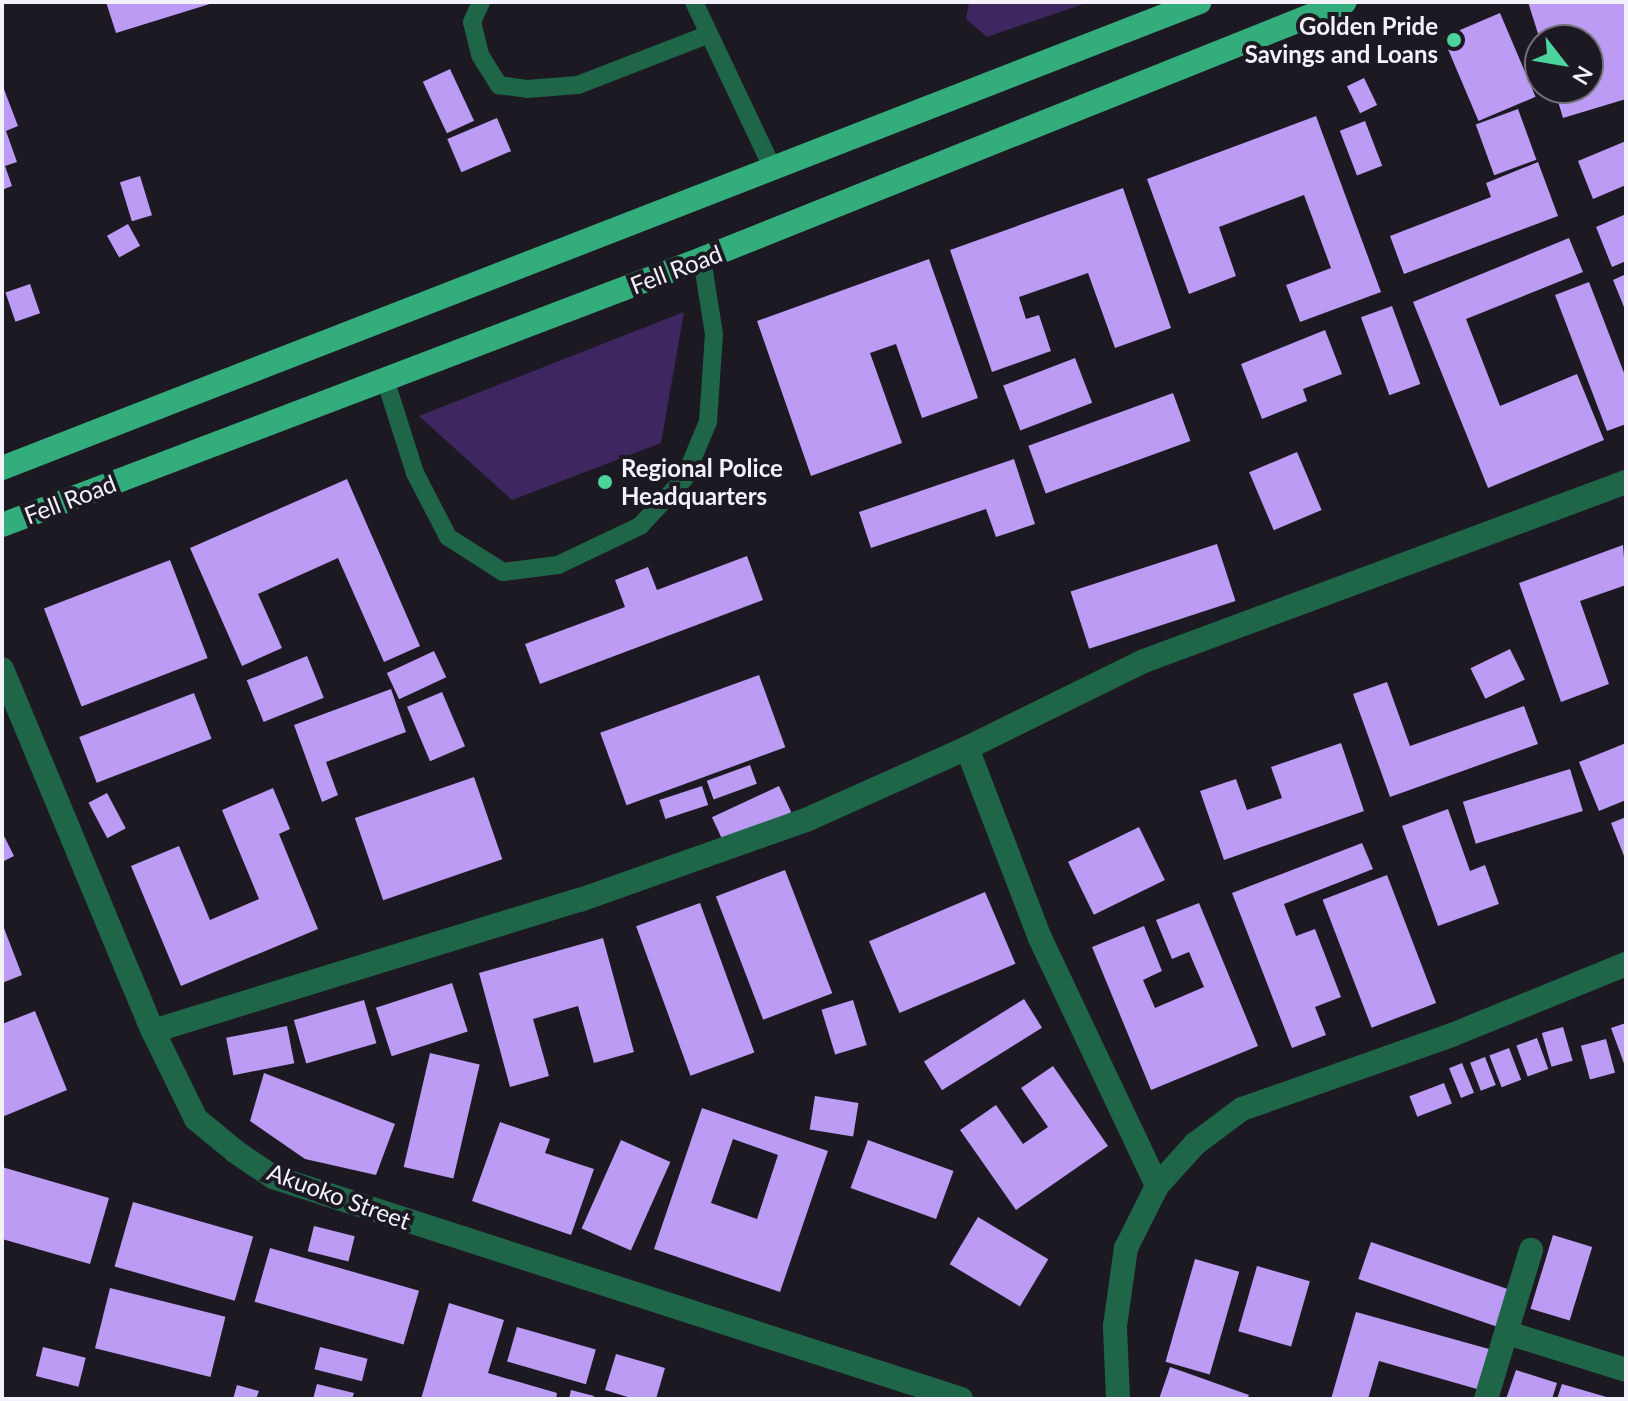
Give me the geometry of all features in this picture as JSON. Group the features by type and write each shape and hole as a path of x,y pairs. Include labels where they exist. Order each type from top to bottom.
{"main road":[{"path":"2,468 1200,2"},
{"name":"Fell Road","path":"2,525 702,259 1345,2"}],"street":[{"path":"153,1031 580,900 806,820 967,748 1144,661 1626,482"},
{"name":"Akuoko Street","path":"2,669 153,1031 196,1119 236,1152 273,1177 961,1399"},
{"path":"967,748 1040,938 1157,1186"},
{"path":"1118,1399 1115,1326 1126,1248 1157,1186 1195,1144 1242,1109 1452,1035 1626,964"},
{"path":"1486,1399 1531,1250"},
{"path":"1508,1333 1626,1370"}],"lane":[{"path":"481,2 472,22 480,55 499,85 527,89 578,85 707,35"},
{"path":"694,2 773,169"},
{"path":"385,379 415,473 448,537 503,572 558,565 640,526 684,479 708,422 714,334 702,259"}],"shaded area":[{"path":"969,2 1089,2 987,37 966,19"},
{"path":"684,312 661,443 512,500 419,416"}],"building":[{"path":"106,2 213,2 213,3 116,33"},
{"path":"1528,2 1626,2 1626,99 1563,118 1559,104 1604,104 1604,24 1535,24"},
{"path":"1500,13 1524,70 1524,102 1478,121 1443,37"},
{"path":"450,69 474,121 447,133 423,82"},
{"path":"1364,78 1377,105 1360,113 1347,86"},
{"path":"2,84 18,126 6,131 17,162 5,166 12,186 2,190"},
{"path":"1518,109 1536,160 1494,175 1476,124"},
{"path":"1316,116 1381,292 1300,322 1286,285 1331,268 1304,195 1219,227 1236,276 1189,294 1147,179"},
{"path":"497,118 511,151 461,172 447,139"},
{"path":"1365,121 1382,166 1357,175 1340,131"},
{"path":"1626,141 1626,185 1593,199 1578,161"},
{"path":"1538,162 1558,216 1404,274 1390,236 1491,197 1486,183"},
{"path":"140,176 152,215 132,221 120,182"},
{"path":"1123,188 1171,328 1115,348 1088,273 1019,297 1026,319 1039,315 1051,351 992,372 950,250"},
{"path":"1626,214 1626,261 1612,267 1596,227"},
{"path":"128,224 140,246 119,258 107,236"},
{"path":"1569,238 1583,272 1466,319 1500,406 1577,374 1604,440 1488,488 1413,302"},
{"path":"929,259 978,398 922,418 896,344 870,353 902,443 811,476 757,321"},
{"path":"1626,274 1626,312 1613,280"},
{"path":"1589,282 1626,378 1626,424 1607,431 1555,295"},
{"path":"30,284 40,313 16,322 5,292"},
{"path":"1392,306 1420,384 1389,395 1361,317"},
{"path":"1325,330 1342,374 1303,389 1307,401 1262,419 1241,364"},
{"path":"1075,358 1092,403 1020,430 1003,386"},
{"path":"1173,393 1190,441 1046,494 1028,446"},
{"path":"1297,452 1322,510 1274,530 1249,472"},
{"path":"1014,459 1035,524 996,537 986,509 871,548 859,512"},
{"path":"347,479 420,646 384,662 338,558 258,594 282,648 242,666 190,548"},
{"path":"1217,544 1236,601 1089,649 1071,592"},
{"path":"1623,545 1626,585 1580,601 1609,684 1561,702 1519,583"},
{"path":"747,556 763,600 540,684 525,644 625,607 615,580 648,567 657,590"},
{"path":"170,560 208,658 82,706 44,608"},
{"path":"1510,649 1525,680 1485,699 1470,668"},
{"path":"434,651 446,677 399,699 387,673"},
{"path":"307,656 324,698 264,722 247,680"},
{"path":"759,675 785,747 627,805 600,733"},
{"path":"1387,682 1410,746 1524,706 1538,744 1390,797 1353,694"},
{"path":"391,689 406,732 326,762 338,795 322,802 294,725"},
{"path":"442,692 465,746 430,761 407,707"},
{"path":"194,693 212,739 97,783 79,737"},
{"path":"1341,743 1364,811 1224,860 1200,791 1236,779 1247,810 1282,798 1271,767"},
{"path":"1626,743 1626,800 1599,811 1579,762"},
{"path":"750,765 757,784 714,800 707,781"},
{"path":"1570,769 1583,811 1476,844 1463,802"},
{"path":"474,777 502,859 383,900 355,818"},
{"path":"702,786 708,805 665,819 659,800"},
{"path":"779,786 791,812 724,844 712,817"},
{"path":"273,788 290,829 279,834 318,929 181,986 131,866 179,846 210,920 259,899 222,810"},
{"path":"107,793 126,828 107,838 88,803"},
{"path":"1448,809 1470,871 1485,865 1499,904 1438,926 1402,826"},
{"path":"1626,817 1626,861 1611,823"},
{"path":"1139,827 1165,880 1094,915 1068,862"},
{"path":"2,832 14,856 2,862"},
{"path":"1362,843 1373,869 1284,904 1296,936 1315,929 1341,997 1315,1007 1326,1035 1292,1048 1232,893"},
{"path":"785,870 832,993 763,1020 716,897"},
{"path":"1387,875 1436,1003 1372,1028 1323,900"},
{"path":"985,892 1015,964 899,1013 869,941"},
{"path":"700,903 754,1052 690,1076 636,926"},
{"path":"1199,903 1258,1046 1151,1090 1092,947 1144,926 1162,971 1143,980 1155,1008 1204,987 1189,952 1172,959 1156,920"},
{"path":"2,923 22,975 2,983"},
{"path":"603,938 634,1052 594,1063 578,1006 533,1019 549,1076 510,1087 479,973"},
{"path":"452,983 468,1032 392,1056 376,1008"},
{"path":"1024,999 1042,1028 942,1090 924,1062"},
{"path":"364,1000 376,1043 306,1063 294,1020"},
{"path":"853,1000 867,1045 835,1055 821,1010"},
{"path":"35,1011 67,1090 2,1117 2,1024"},
{"path":"1626,1023 1626,1069 1611,1028"},
{"path":"287,1026 294,1063 233,1075 226,1038"},
{"path":"1563,1027 1573,1061 1551,1067 1542,1033"},
{"path":"1537,1038 1548,1069 1528,1077 1516,1046"},
{"path":"1606,1039 1615,1073 1590,1080 1581,1046"},
{"path":"1509,1048 1521,1080 1502,1087 1489,1056"},
{"path":"430,1053 480,1064 453,1178 404,1167"},
{"path":"1485,1057 1496,1085 1481,1091 1470,1063"},
{"path":"1462,1063 1474,1093 1461,1098 1449,1068"},
{"path":"1053,1066 1108,1146 1016,1210 960,1130 996,1105 1023,1144 1048,1127 1021,1088"},
{"path":"264,1073 395,1124 376,1175 305,1159 250,1121"},
{"path":"1444,1083 1452,1104 1417,1117 1409,1096"},
{"path":"815,1096 858,1103 853,1136 810,1130"},
{"path":"702,1108 828,1151 780,1292 654,1249","holes":["733,1139 778,1155 757,1219 711,1203"]},
{"path":"500,1122 550,1139 545,1153 594,1169 571,1235 472,1201"},
{"path":"621,1140 670,1162 631,1251 582,1229"},
{"path":"868,1140 954,1171 936,1219 851,1188"},
{"path":"2,1167 109,1198 90,1264 2,1239"},
{"path":"133,1202 253,1236 235,1301 115,1266"},
{"path":"978,1217 1048,1259 1020,1306 950,1264"},
{"path":"314,1226 355,1236 348,1261 308,1251"},
{"path":"1553,1235 1592,1247 1570,1321 1530,1309"},
{"path":"1371,1242 1509,1290 1496,1326 1358,1279"},
{"path":"270,1248 419,1291 404,1345 255,1302"},
{"path":"1195,1259 1239,1272 1210,1375 1166,1362"},
{"path":"1257,1266 1310,1281 1291,1347 1238,1331"},
{"path":"110,1288 225,1317 210,1377 95,1348"},
{"path":"449,1303 504,1320 488,1373 557,1393 556,1399 421,1399"},
{"path":"1356,1312 1489,1349 1477,1389 1379,1361 1368,1399 1331,1399"},
{"path":"517,1327 596,1350 586,1384 507,1362"},
{"path":"43,1347 86,1358 78,1387 36,1376"},
{"path":"320,1347 368,1359 362,1381 314,1369"},
{"path":"616,1354 665,1368 656,1399 634,1399 605,1390"},
{"path":"1170,1367 1249,1395 1247,1399 1159,1399"},
{"path":"1516,1370 1557,1383 1552,1399 1506,1399"},
{"path":"317,1384 354,1393 352,1399 313,1399"},
{"path":"1562,1384 1610,1398 1557,1399"},
{"path":"237,1385 259,1391 256,1399 233,1399"},
{"path":"571,1390 594,1396 593,1399 569,1399"}],"place":[{"name":"Golden Pride Savings and Loans","path":"1454,40"},
{"name":"Regional Police Headquarters","path":"605,482"}]}
